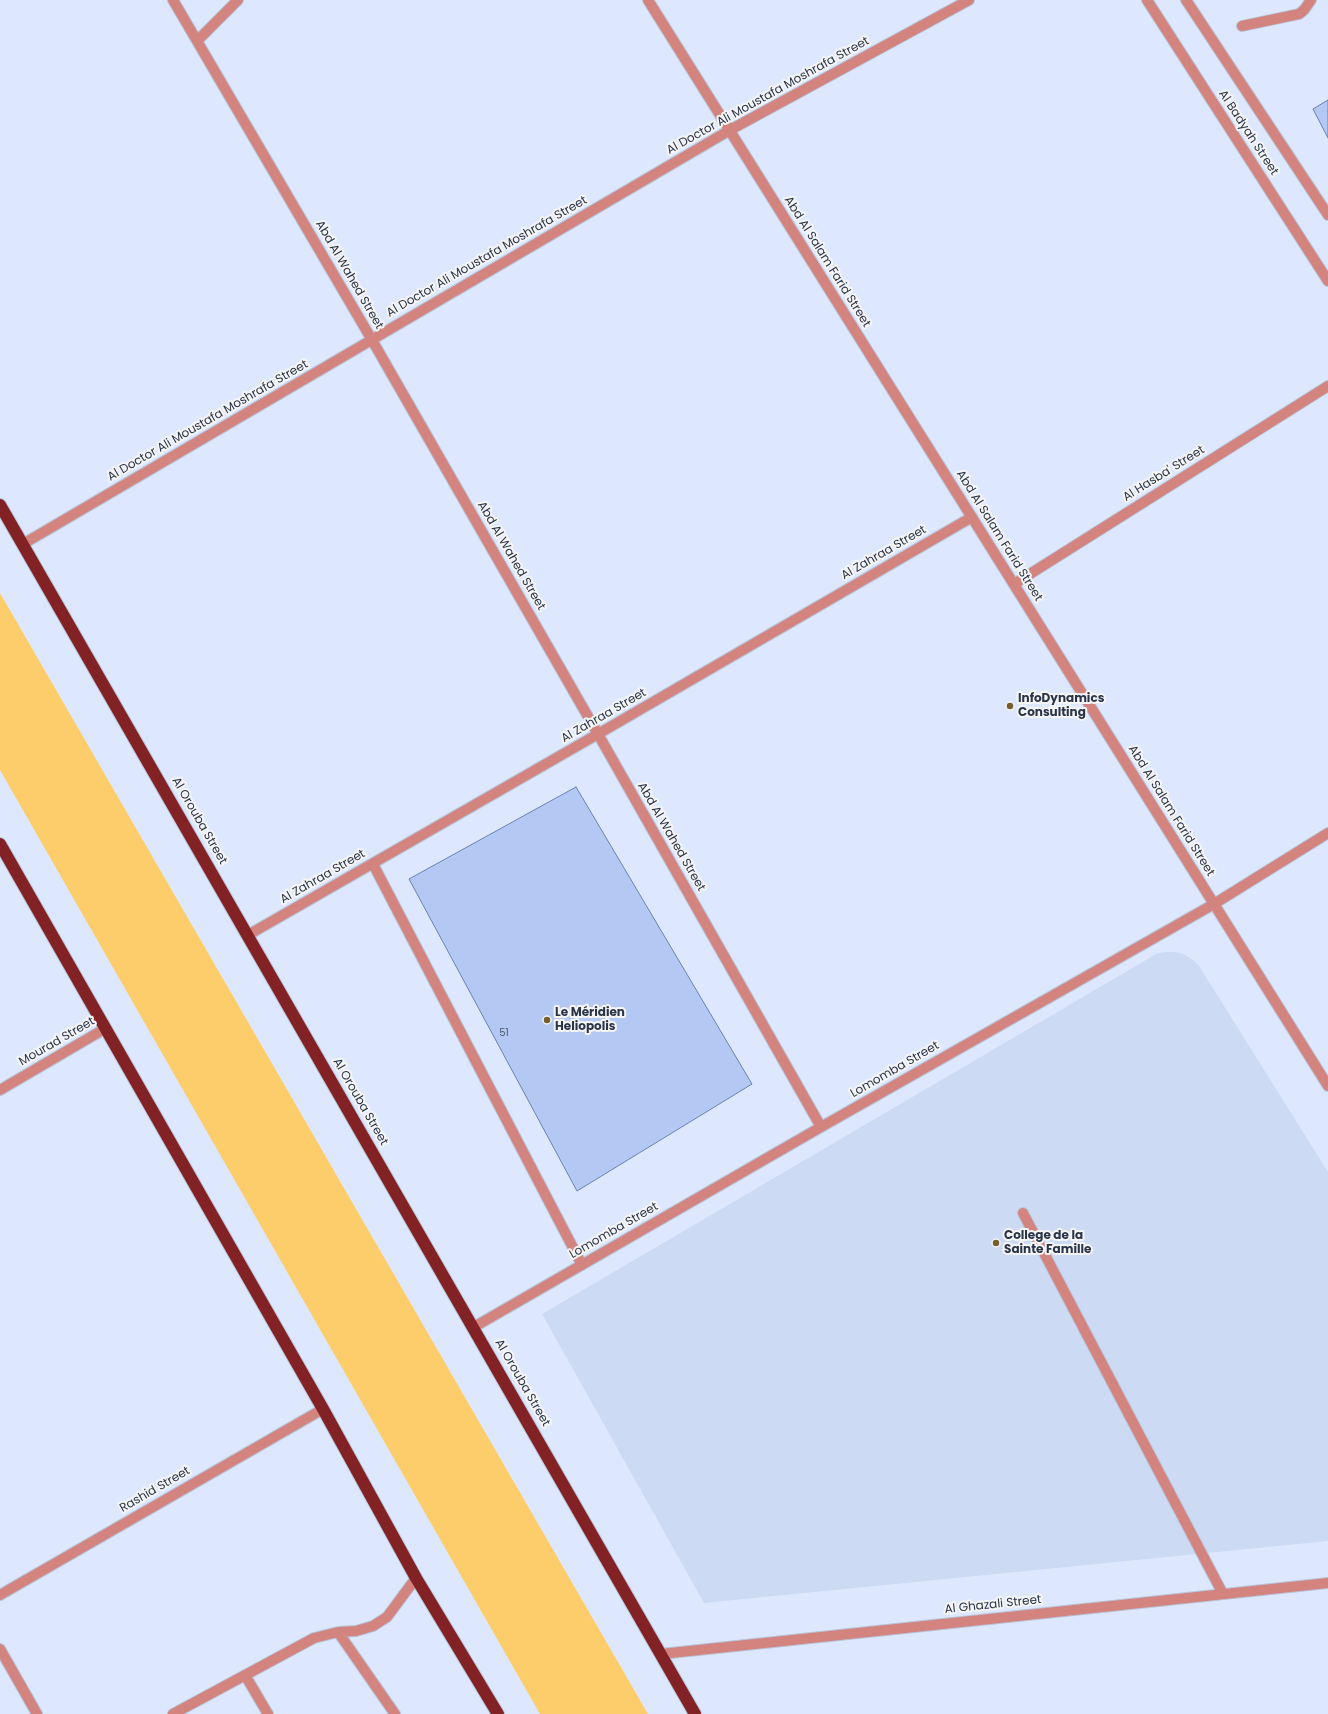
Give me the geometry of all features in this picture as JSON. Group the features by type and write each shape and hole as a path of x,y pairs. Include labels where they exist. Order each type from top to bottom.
{"highway":[{"name":"Al Orouba Street","path":"0,505 474,1327 695,1714"},
{"path":"0,844 323,1409 416,1578 497,1714"}],"street":[{"name":"Abd Al Wahed Street","path":"173,0 372,340 821,1127"},
{"path":"197,41 238,0"},
{"name":"Abd Al Salam Farid Street","path":"648,0 1328,1086"},
{"name":"Al Doctor Ali Moustafa Moshrafa Street","path":"23,544 730,130 969,0"},
{"name":"Al Badyah Street","path":"1147,0 1328,281"},
{"name":"Al Badyah Street","path":"1186,0 1328,215"},
{"path":"1242,26 1299,14 1311,0"},
{"name":"Al Hasba' Street","path":"1014,584 1328,386"},
{"name":"Al Zahraa Street","path":"248,935 972,517"},
{"name":"Lomomba Street","path":"474,1327 821,1127 1214,904 1328,833"},
{"path":"373,864 582,1265"},
{"name":"Mourad Street","path":"0,1090 106,1028"},
{"path":"1023,1213 1223,1594"},
{"name":"Rashid Street","path":"0,1595 323,1409"},
{"path":"173,1714 314,1638 373,1626 386,1617 416,1578"},
{"name":"Al Ghazali Street","path":"661,1654 1328,1583"},
{"path":"338,1632 395,1714"},
{"path":"0,1649 37,1714"},
{"path":"245,1675 268,1714"}],"shaded area":[{"path":"0,593 648,1714 540,1714 0,770"},
{"name":"College de la Sainte Famille","path":"1176,952 1185,955 1199,966 1328,1172 1328,1541 704,1603 542,1314 1158,953"}],"building":[{"path":"1328,100 1328,138 1313,109"},
{"path":"576,787 752,1084 577,1191 409,879"}],"place":[{"name":"InfoDynamics Consulting","path":"1010,706"},
{"name":"Le Méridien Heliopolis","path":"547,1020"},
{"name":"College de la Sainte Famille","path":"996,1243"}]}
